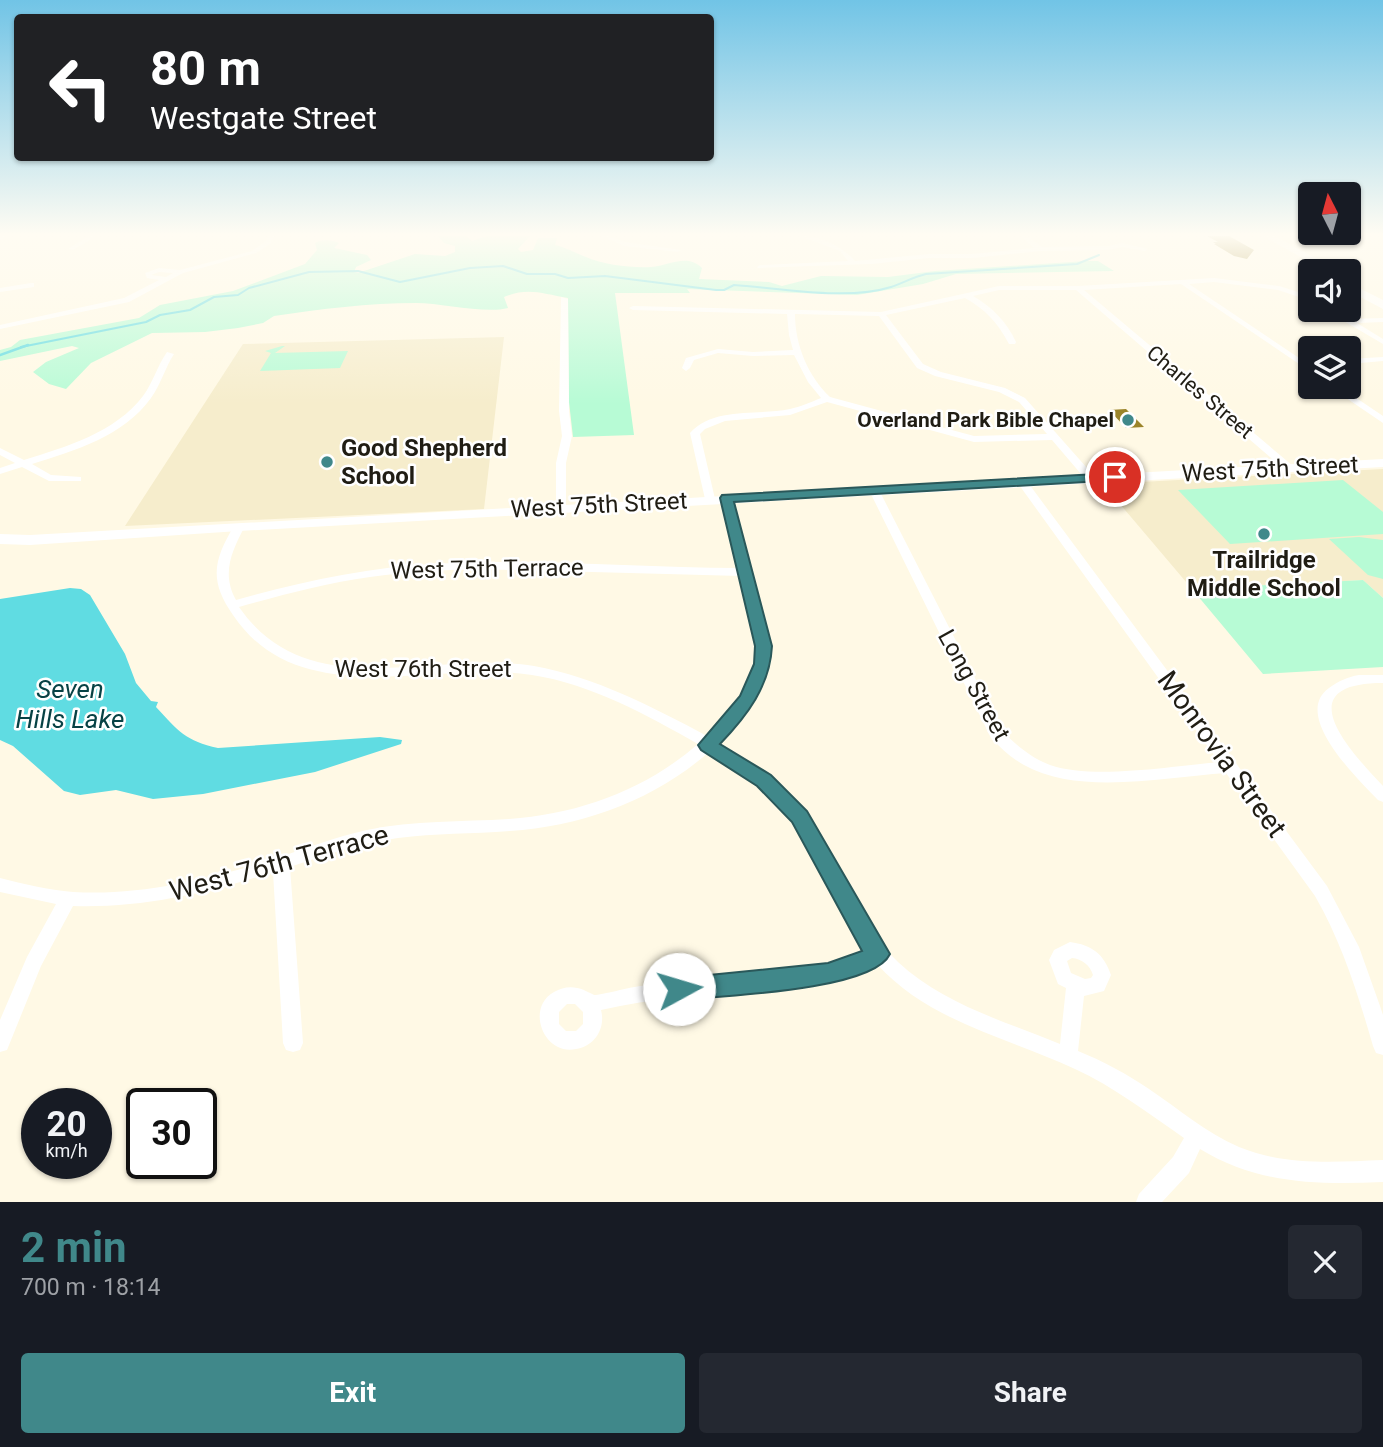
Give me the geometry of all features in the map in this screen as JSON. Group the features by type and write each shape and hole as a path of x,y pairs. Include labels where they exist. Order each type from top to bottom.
{"main road":[{"path":"1361,293 1383,305"},
{"name":"West 75th Street","path":"0,539 30,540 726,498 1383,463"},
{"name":"West 75th Street","path":"0,531 66,536"}],"street":[{"path":"0,327 108,304 144,292"},
{"path":"633,308 881,314 979,292"},
{"name":"Charles Street","path":"1084,292 1289,468"},
{"path":"1197,292 1298,360"},
{"path":"965,295 982,304 1007,331 1012,342"},
{"path":"561,508 561,463 567,436 564,411 564,299"},
{"path":"791,313 790,335 814,385 827,399 974,439 1056,438"},
{"path":"881,314 920,366 938,374 1013,395 1028,405 1091,479"},
{"path":"1361,321 1383,320"},
{"path":"1350,322 1383,342"},
{"path":"686,368 691,358 706,352 798,352"},
{"path":"0,471 78,444 126,418 147,399 170,354"},
{"path":"1361,361 1383,359"},
{"path":"710,499 695,433 698,428 712,421 790,412 827,399"},
{"path":"1353,399 1382,418"},
{"path":"0,451 49,478 76,479"},
{"name":"Monrovia Street","path":"1022,482 1306,869 1340,922 1359,965 1383,1046"},
{"name":"Long Street","path":"874,490 996,734 1024,760 1044,769 1087,778 1231,767"},
{"name":"West 76th Terrace","path":"0,885 67,901 118,900 177,892 333,846 397,831 524,824 596,809 658,782 683,766 732,721 748,698 762,664 761,627 726,498"},
{"path":"231,605 225,595 221,576 226,552 239,526"},
{"name":"West 75th Terrace","path":"231,605 342,578 418,568 528,565 746,572"},
{"name":"West 76th Street","path":"231,605 266,646 296,662 323,669 355,673 478,666 531,670 560,675 601,690 708,745 764,780 799,817 869,942 908,981 948,1008 1068,1055 1134,1090 1197,1134 1248,1161 1281,1171 1383,1171"},
{"path":"1383,679 1345,683 1327,698 1323,716 1327,728 1383,796"},
{"path":"281,863 293,1043"},
{"path":"0,1043 33,963 67,901"},
{"path":"590,1004 654,991 828,974 862,964 879,954"},
{"path":"1068,1055 1076,986"},
{"path":"1147,1202 1181,1165 1197,1134"}],"shaded area":[{"name":"Good Shepherd School","path":"504,337 484,509 125,526 243,344"},
{"name":"Trailridge Middle School","path":"1383,469 1383,598 1363,580 1192,589 1103,484"}],"green space":[{"path":"227,292 521,292 504,297 508,308 499,310 426,303 380,304 274,316 263,323 238,328 152,333 91,363 66,389 49,384 33,372 46,362 79,348 72,346 0,361 0,350 11,347 20,340 139,318 160,305"},
{"path":"536,292 690,293 615,293 634,435 573,437 569,402 568,298"},
{"path":"775,292 874,292 857,295"},
{"path":"285,346 275,353 348,351 340,368 260,371 271,353 265,351"},
{"path":"1343,480 1383,512 1383,534 1230,544 1178,490"},
{"path":"1359,537 1383,540 1383,579 1368,575 1329,539"},
{"path":"1363,580 1383,598 1383,667 1263,674 1192,589"}],"water":[{"name":"Seven Hills Lake","path":"70,588 81,589 90,595 125,654 136,683 151,701 158,702 156,707 177,729 198,742 218,748 380,737 402,740 401,744 315,772 203,794 153,799 116,790 80,795 64,791 13,746 0,740 0,599"}],"building":[{"name":"Overland Park Bible Chapel","path":"1126,409 1144,427 1126,428 1109,410"}],"waterway":[{"path":"24,346 146,322 160,315 190,310 214,297 243,292"},
{"path":"815,292 863,292"},
{"path":"24,346 28,345"},
{"path":"0,355 24,346"}],"place":[{"name":"Overland Park Bible Chapel","path":"1128,420"},
{"name":"Good Shepherd School","path":"327,462"},
{"name":"Trailridge Middle School","path":"1264,534"}],"route":[{"path":"679,989 828,974 862,964 879,954 869,942 811,835 783,797 745,766 708,745 732,721 748,698 757,681 764,646 726,498 1115,477"}]}
